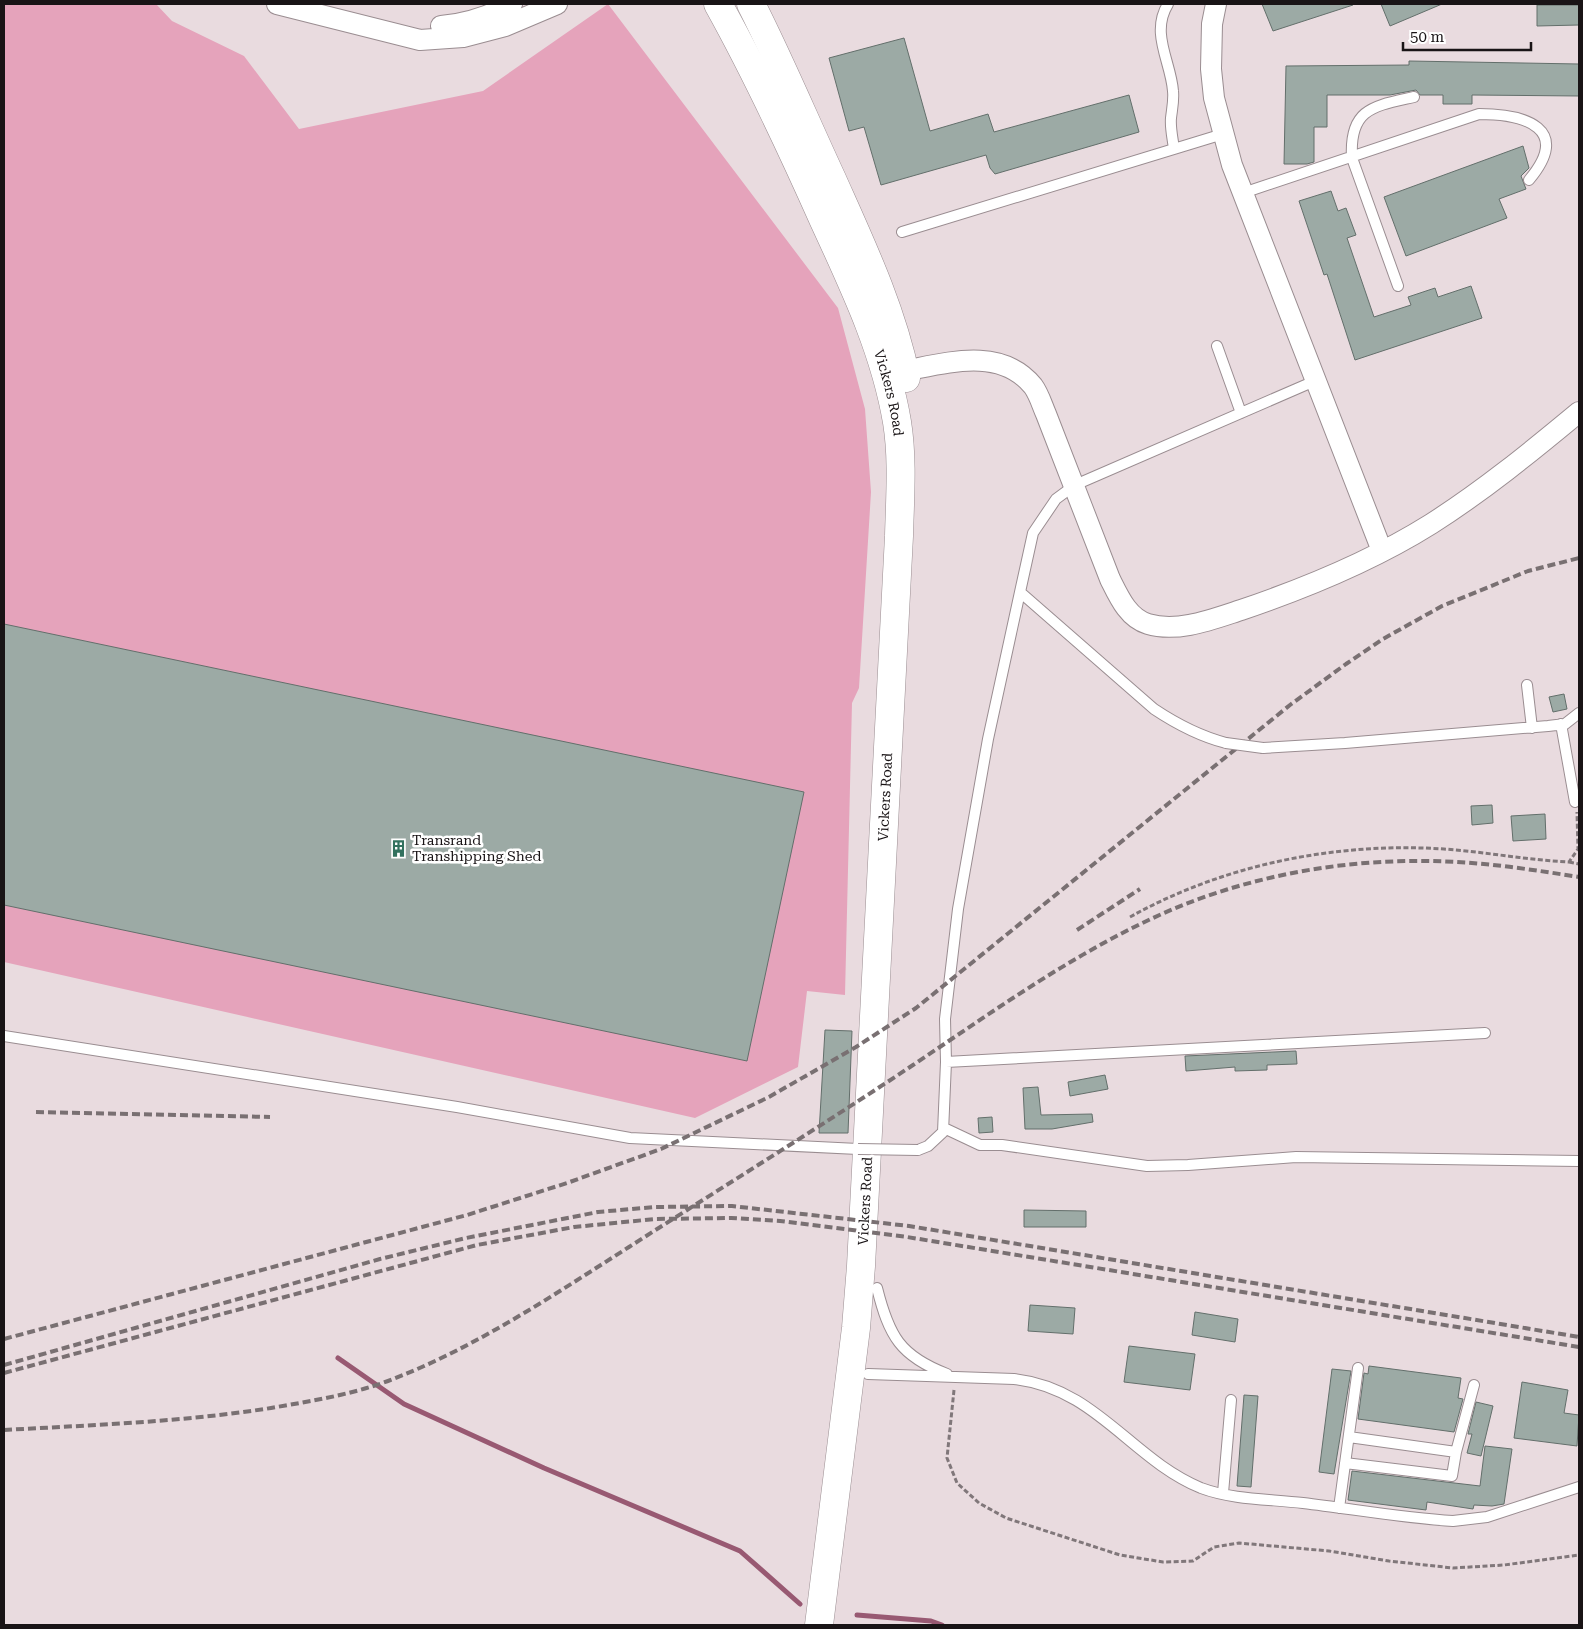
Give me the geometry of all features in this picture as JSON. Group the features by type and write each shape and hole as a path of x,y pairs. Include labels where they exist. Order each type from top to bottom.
{"main road":[{"name":"Vickers Road","path":"718,4 762,88 866,315 896,373 916,449 915,546 885,1172 877,1288 819,1625"},
{"name":"Vickers Road","path":"751,4 857,236 890,320 896,373 900,480 899,526 861,1266 861,1378 835,1625"}],"street":[{"path":"277,4 420,40 463,37 506,26 557,4"},
{"path":"367,28 418,29 460,24 497,12 512,4"},
{"path":"1216,4 1212,24 1211,69 1214,98 1223,134 1243,192 1382,551"},
{"path":"896,373 962,361 982,360 1012,368 1034,388 1075,485 1110,579 1122,603 1134,617 1148,624 1168,626 1204,622 1323,580 1382,551 1430,525 1482,489 1579,412"}],"lane":[{"path":"1168,4 1161,36 1162,51 1173,88 1174,101 1170,120 1174,150"},
{"path":"1398,286 1352,158 1351,142 1354,132 1365,112 1376,105 1414,97"},
{"path":"1243,192 1352,158 1465,118 1492,114 1528,123 1543,131 1547,143 1547,153 1543,164 1529,180"},
{"path":"902,232 1223,134"},
{"path":"1217,346 1240,413"},
{"path":"4,1036 457,1107 630,1138 918,1150 928,1146 938,1138 944,1128 945,1019 960,900 988,738 1034,533 1056,499 1075,485 1317,380"},
{"path":"1020,592 1154,709 1176,724 1204,737 1226,743 1263,748 1532,728 1561,724 1579,713"},
{"path":"1527,685 1532,728"},
{"path":"1561,724 1575,802"},
{"path":"946,1062 1485,1033"},
{"path":"944,1128 980,1145 1002,1145 1147,1166 1296,1157 1579,1161"},
{"path":"877,1288 884,1316 894,1336 908,1354 926,1366 955,1377"},
{"path":"1339,1508 1358,1368"},
{"path":"861,1378 955,1377 1038,1381 1063,1392 1095,1412 1170,1472 1202,1488 1223,1493 1454,1521 1487,1517 1579,1487"},
{"path":"1345,1463 1452,1476 1456,1452 1474,1385"},
{"path":"1223,1493 1231,1400"},
{"path":"1349,1437 1456,1452"}],"path":[{"path":"1569,862 1578,849 1578,818 1575,802"},
{"path":"1130,917 1166,897 1197,884 1252,867 1324,854 1383,849 1436,849 1579,864"},
{"path":"955,1377 947,1458 957,1483 979,1503 1006,1518 1120,1555 1163,1562 1193,1560 1214,1547 1239,1543 1329,1551 1389,1561 1454,1568 1504,1565 1579,1555"}],"shaded area":[{"path":"4,4 156,4 172,21 244,56 299,129 483,91 608,4 838,308 865,409 871,492 859,688 852,703 845,995 807,991 798,1067 695,1118 4,962"}],"building":[{"path":"1262,4 1352,4 1353,5 1273,31"},
{"path":"1381,4 1442,4 1390,26"},
{"path":"1537,5 1579,5 1579,25 1537,26"},
{"path":"904,38 930,131 988,114 994,132 1129,95 1139,132 995,174 990,168 986,155 881,185 864,127 849,131 829,58"},
{"path":"1409,61 1579,64 1579,96 1472,95 1472,104 1443,104 1443,95 1420,95 1416,90 1390,95 1327,95 1327,127 1314,127 1314,162 1307,164 1284,164 1286,66 1409,65"},
{"path":"1523,146 1529,168 1521,176 1526,189 1499,199 1507,218 1406,256 1384,197"},
{"path":"1331,191 1338,211 1346,208 1356,235 1347,238 1374,317 1411,305 1408,297 1435,288 1438,297 1471,286 1482,318 1355,360 1327,274 1324,275 1299,201"},
{"name":"Transrand Transhipping Shed","path":"4,624 804,792 747,1061 4,905"},
{"path":"1564,694 1567,709 1553,712 1549,697"},
{"path":"1492,805 1493,823 1472,825 1471,806"},
{"path":"1545,814 1546,839 1513,841 1511,816"},
{"path":"825,1030 852,1031 848,1133 819,1133"},
{"path":"1296,1051 1297,1064 1267,1065 1267,1070 1235,1071 1235,1067 1186,1071 1185,1056"},
{"path":"1105,1075 1108,1089 1070,1096 1068,1082"},
{"path":"1038,1087 1041,1115 1092,1114 1093,1122 1052,1129 1025,1129 1023,1088"},
{"path":"992,1117 993,1132 979,1133 978,1118"},
{"path":"1024,1210 1086,1211 1086,1227 1024,1227"},
{"path":"1030,1305 1075,1308 1073,1334 1028,1331"},
{"path":"1195,1312 1238,1319 1235,1342 1192,1335"},
{"path":"1129,1346 1195,1354 1190,1390 1124,1382"},
{"path":"1369,1366 1461,1378 1458,1398 1463,1399 1454,1432 1358,1419 1364,1373 1368,1374"},
{"path":"1332,1369 1351,1371 1334,1474 1319,1472"},
{"path":"1522,1382 1568,1390 1564,1413 1579,1415 1577,1446 1514,1438"},
{"path":"1244,1395 1258,1396 1251,1487 1237,1486"},
{"path":"1476,1402 1493,1406 1481,1456 1467,1453 1472,1434 1468,1434"},
{"path":"1485,1446 1512,1449 1504,1504 1492,1506 1474,1505 1473,1509 1427,1502 1426,1510 1348,1500 1352,1471 1480,1486"}],"waterway":[{"path":"338,1358 404,1404 544,1468 740,1551 800,1604"},
{"path":"857,1615 931,1621 942,1625"}],"railway":[{"path":"4,1339 467,1215 567,1183 661,1149 769,1097 856,1047 916,1008 1290,705 1383,639 1442,606 1528,571 1579,558"},
{"path":"4,1430 104,1425 238,1413 359,1390 420,1368 482,1337 542,1302 843,1111 1066,964 1131,929 1195,900 1259,880 1292,873 1392,861 1444,861 1483,864 1579,877"},
{"path":"1077,930 1140,889"},
{"path":"36,1112 270,1117"},
{"path":"4,1365 380,1259 466,1238 598,1212 655,1207 732,1206 909,1226 1579,1337"},
{"path":"4,1373 477,1245 574,1227 655,1219 731,1218 780,1221 907,1237 1579,1347"}],"place":[{"name":"Transrand Transhipping Shed","path":"398,848"}]}
